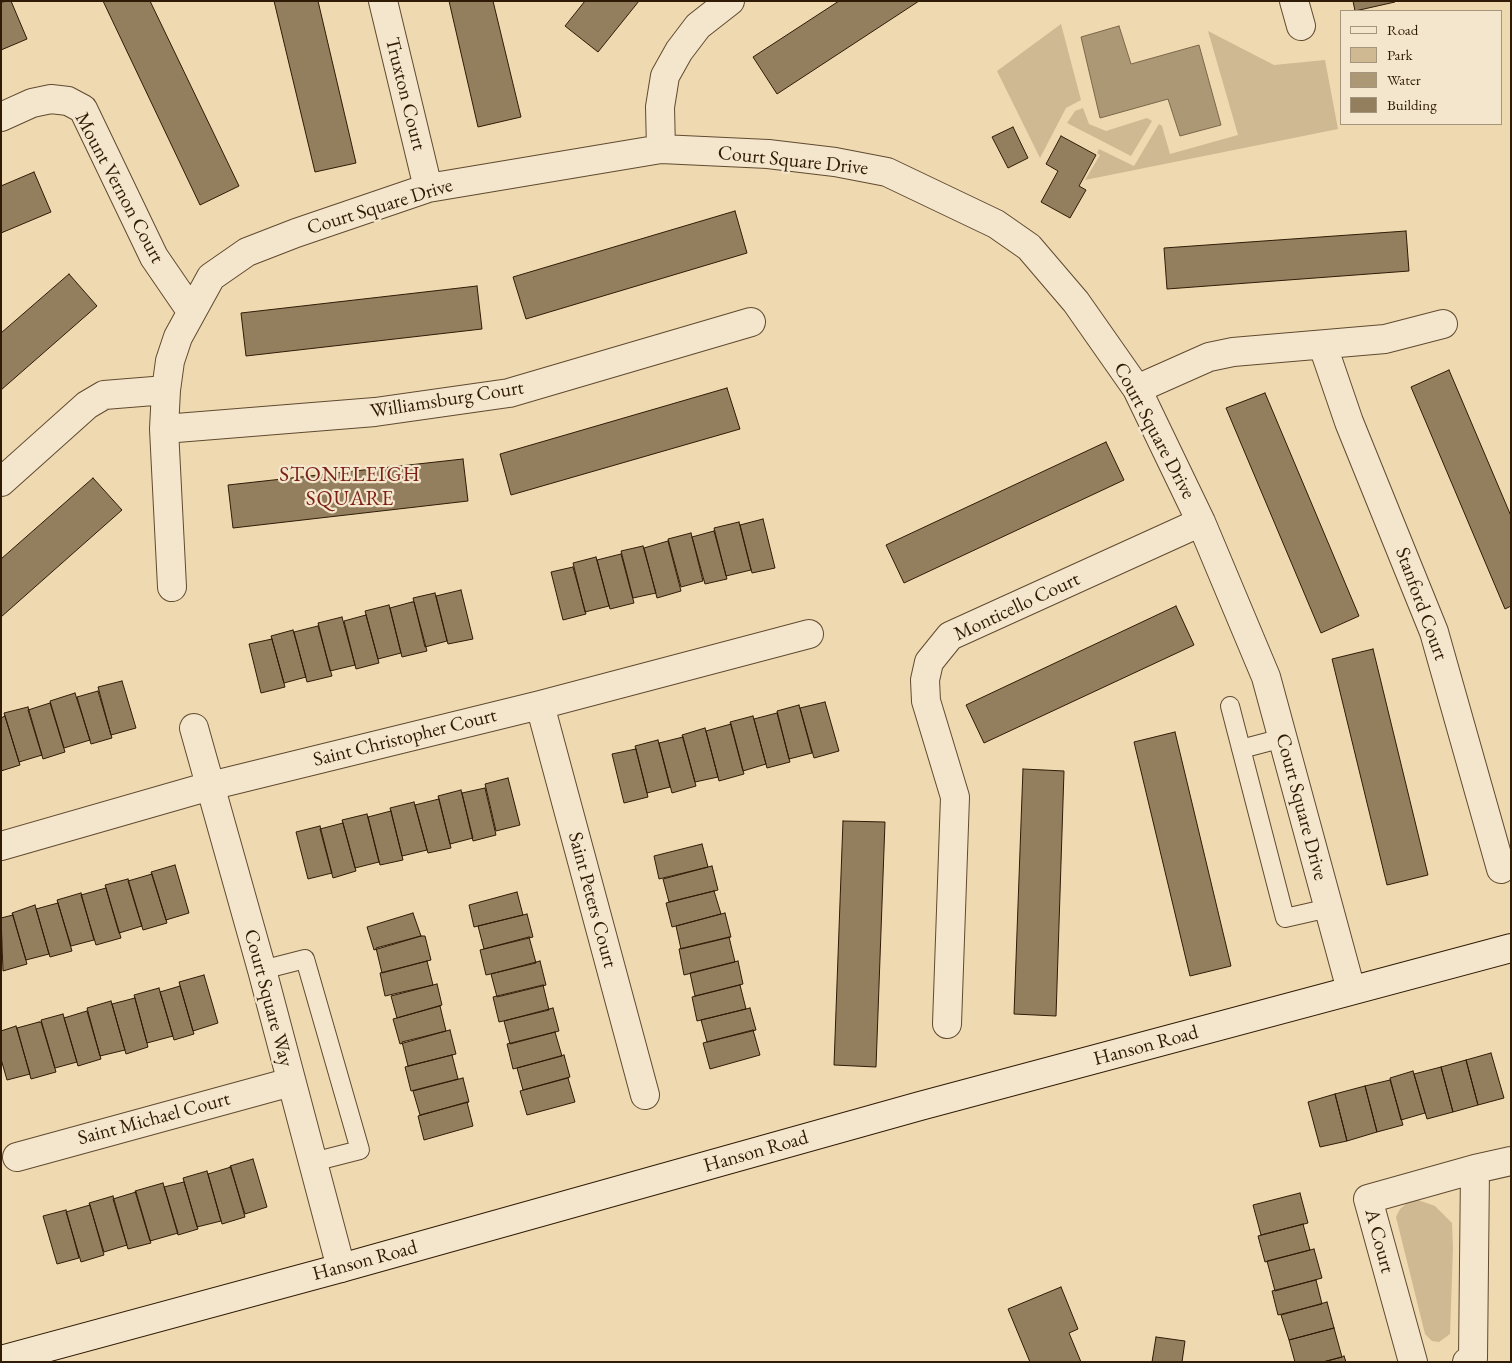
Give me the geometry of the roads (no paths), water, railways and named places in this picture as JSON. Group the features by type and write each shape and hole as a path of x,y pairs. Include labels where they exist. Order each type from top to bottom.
{"street":[{"name":"Truxton Court","path":"383,1 428,188"},
{"path":"661,149 660,107 665,76 679,51 698,26 730,1"},
{"name":"Mount Vernon Court","path":"1,117 32,103 51,99 68,101 83,109 154,257 191,311"},
{"name":"Court Square Drive","path":"172,587 164,430 166,390 178,337 191,311 211,278 247,252 296,233 428,188 661,149 768,154 835,162 886,172 996,224 1029,248 1076,302 1137,389 1201,522 1266,677 1351,990"},
{"name":"Williamsburg Court","path":"164,430 375,412 509,394 751,322"},
{"path":"1137,389 1209,357 1233,352 1323,346 1386,339 1444,324"},
{"name":"Stanford Court","path":"1323,346 1349,422 1434,632 1500,869"},
{"path":"1,482 87,405 104,395 166,390"},
{"name":"Monticello Court","path":"948,1024 954,797 926,701 926,680 929,662 950,636 1201,522"},
{"name":"Saint Christopher Court","path":"1,846 210,786 540,705 809,634"},
{"name":"Saint Peters Court","path":"540,705 645,1096"},
{"name":"Court Square Way","path":"194,728 262,970 341,1268"},
{"name":"Hanson Road","path":"1,1360 341,1268 929,1104 1511,948"},
{"name":"Saint Michael Court","path":"17,1158 291,1082"},
{"name":"A Court","path":"1413,1362 1368,1199 1475,1169 1511,1161"},
{"path":"1467,1362 1473,1358 1475,1169"}],"lane":[{"path":"1230,706 1285,918 1329,908"},
{"path":"1241,749 1283,738"},
{"path":"262,970 305,959 360,1150 313,1162"}],"water":[{"path":"1119,26 1131,64 1199,45 1221,125 1180,136 1168,99 1100,118 1081,37"}],"district":[{"name":"STONELEIGH SQUARE","path":"350,487"}]}
